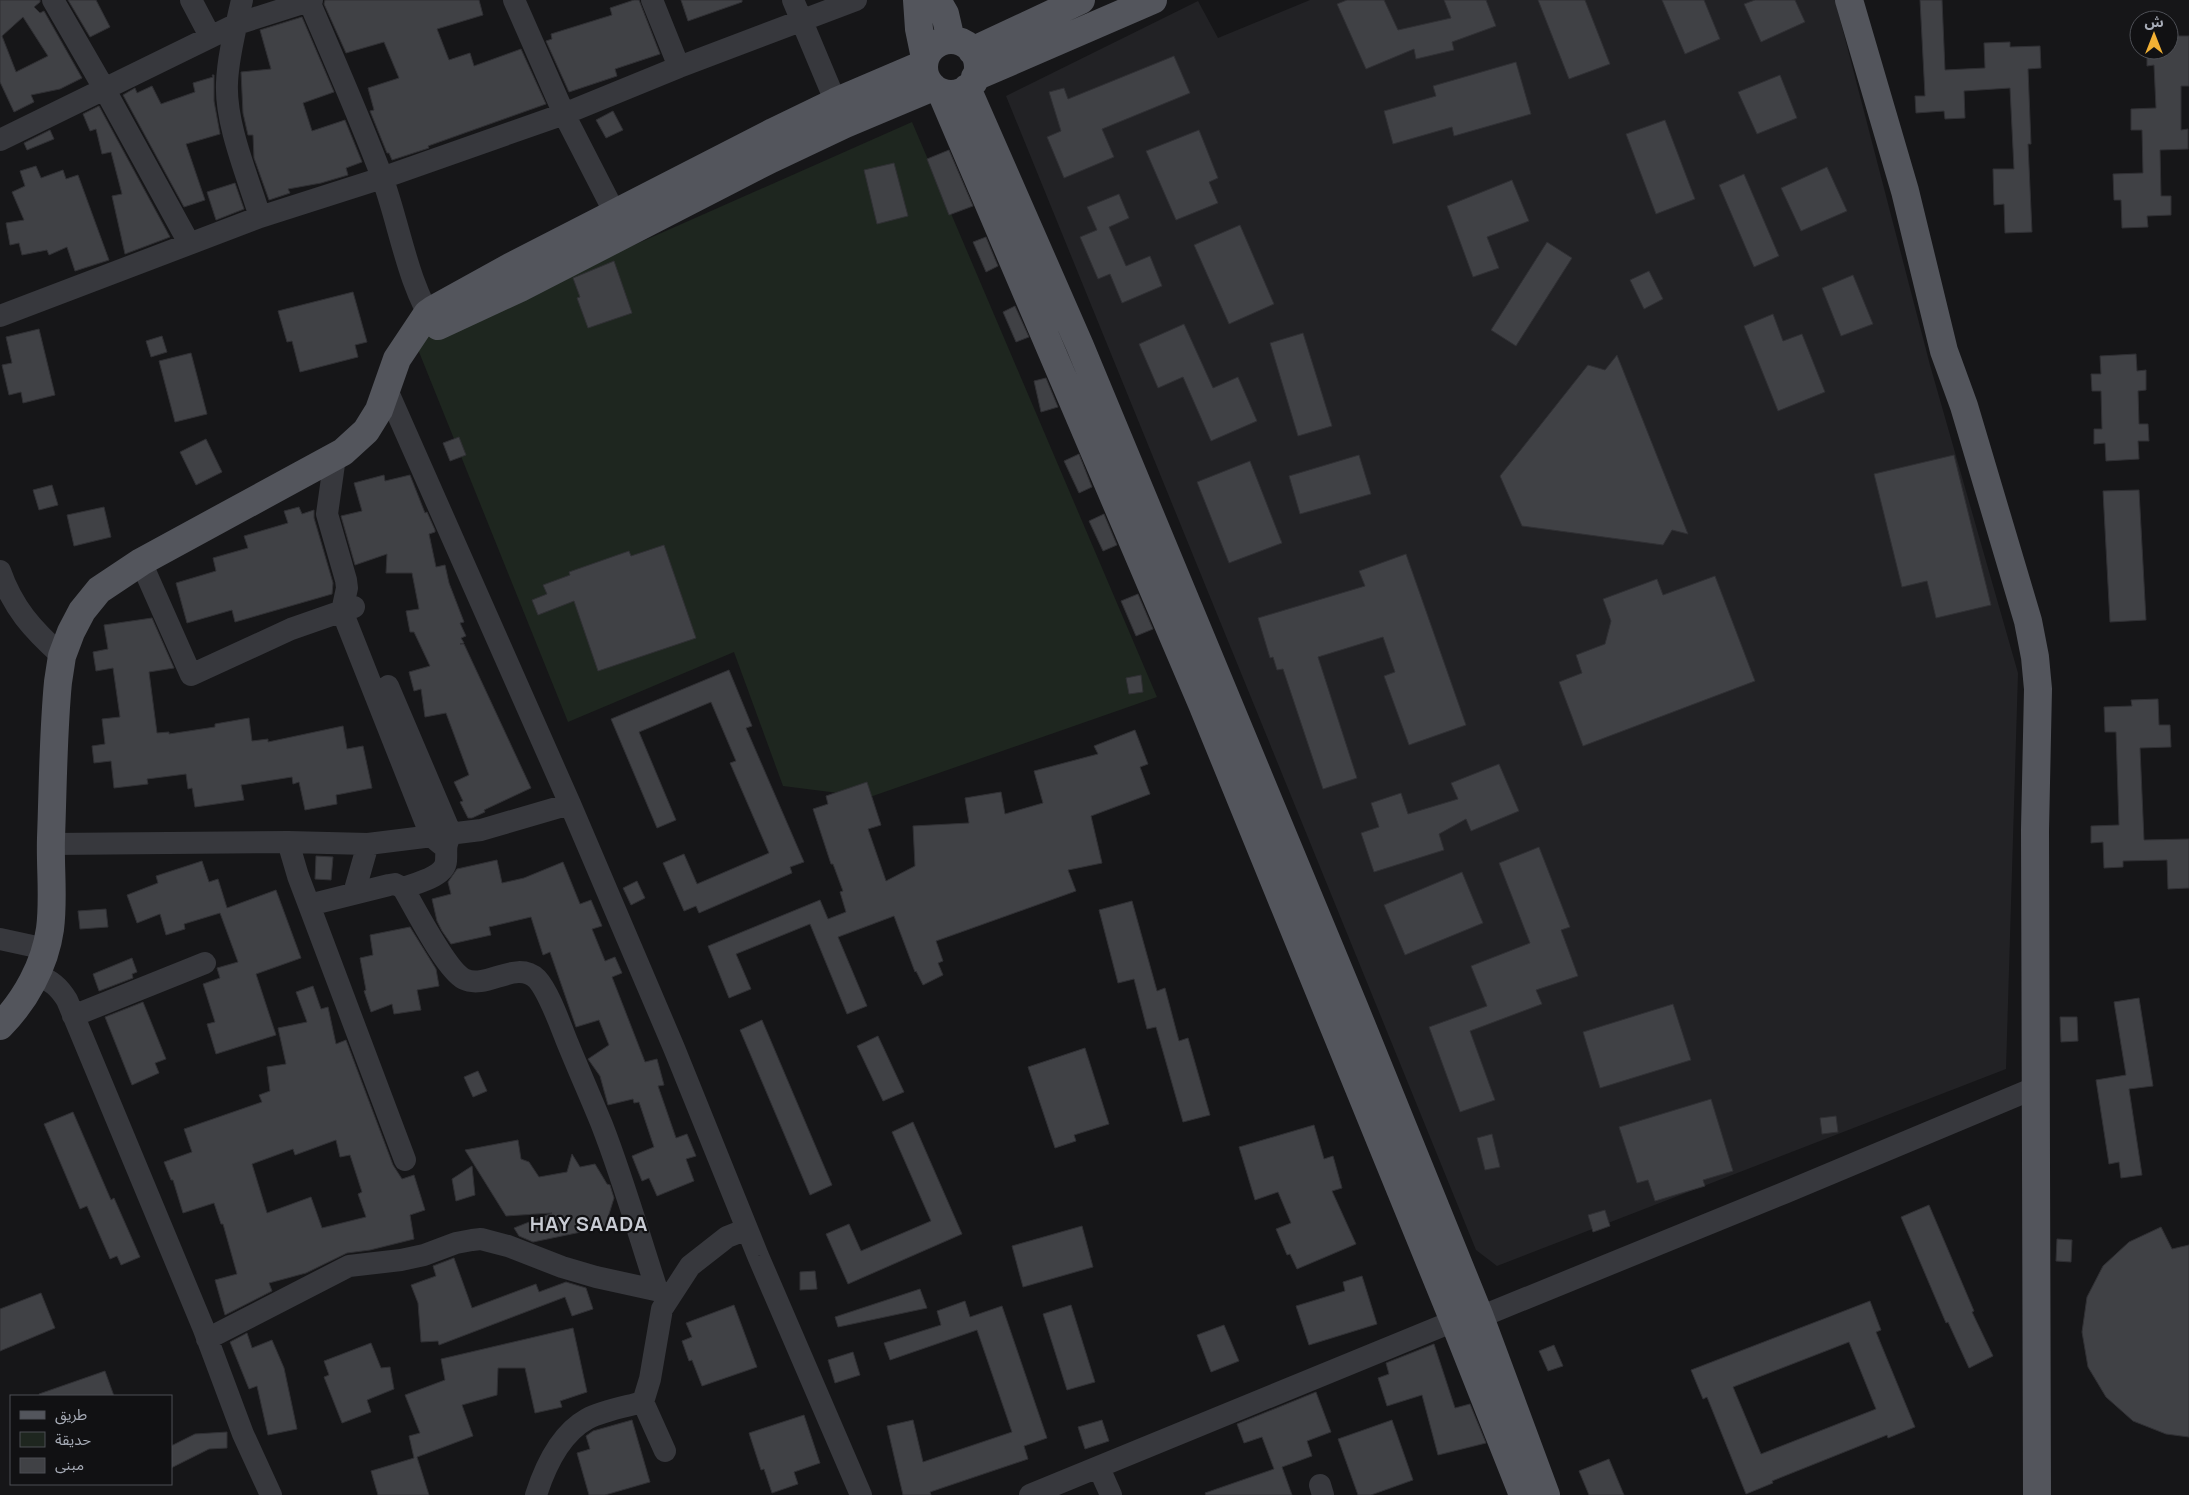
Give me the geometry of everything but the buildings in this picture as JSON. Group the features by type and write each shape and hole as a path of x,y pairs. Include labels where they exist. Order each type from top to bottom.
{"main road":[{"path":"917,0 919,29 949,70 1202,704 1467,1319 1546,1495"},
{"path":"937,0 945,14 949,70"},
{"path":"949,70 1081,0"},
{"path":"0,1026 22,1000 36,974 46,949 50,928 50,844 54,721 62,656 82,611 99,590 141,562 335,457 366,431 379,410 397,359 427,324 510,267 620,224 840,113 949,70 1153,0"},
{"path":"1849,0 1904,191 1944,351 1964,406 2028,621 2036,657 2038,689 2036,830 2037,1495"},
{"path":"1467,1319 1523,1495"}],"street":[{"path":"53,0 189,243"},
{"path":"191,0 210,36"},
{"path":"242,0 227,84 229,114 260,217"},
{"path":"0,140 105,90 210,36 237,24 311,0 382,178 427,324"},
{"path":"514,0 564,114 620,224"},
{"path":"652,0 679,67"},
{"path":"793,0 840,113"},
{"path":"0,316 260,217 382,178 564,114 679,67 856,0"},
{"path":"387,390 570,804 674,1048 747,1229 861,1495"},
{"path":"335,457 327,514 346,580 347,605 442,839 446,859 445,867 441,873 404,888"},
{"path":"141,562 190,675 264,640 347,605"},
{"path":"0,571 8,592 20,613 34,631 62,656"},
{"path":"50,844 288,842 368,844 442,839 509,823 570,804"},
{"path":"288,842 298,876 405,1160"},
{"path":"354,893 368,844"},
{"path":"309,904 395,884 404,888 428,933 463,979 473,982 485,981 512,973 524,973 538,981 552,1006 603,1126 664,1292 650,1379 643,1402 665,1451"},
{"path":"0,939 46,949"},
{"path":"73,1016 205,963"},
{"path":"36,974 49,980 60,989 73,1016 207,1339 244,1434 271,1495"},
{"path":"1030,1495 1784,1193 2037,1087"},
{"path":"664,1292 690,1266 727,1237 747,1229"},
{"path":"207,1339 349,1266 401,1260 424,1255 456,1243 481,1239 508,1246 562,1267 596,1277 664,1292"},
{"path":"536,1495 542,1475 566,1436 587,1419 611,1410 643,1402"},
{"path":"1099,1468 1111,1495"}],"shaded area":[{"path":"1310,0 1835,0 1930,365 2018,673 2006,1069 1497,1266 1476,1250 1006,96 1198,1 1218,38"}],"green space":[{"path":"912,122 1157,697 870,797 783,786 734,652 568,722 415,342"}],"district":[{"name":"HAY SAADA","path":"589,1224"}]}
